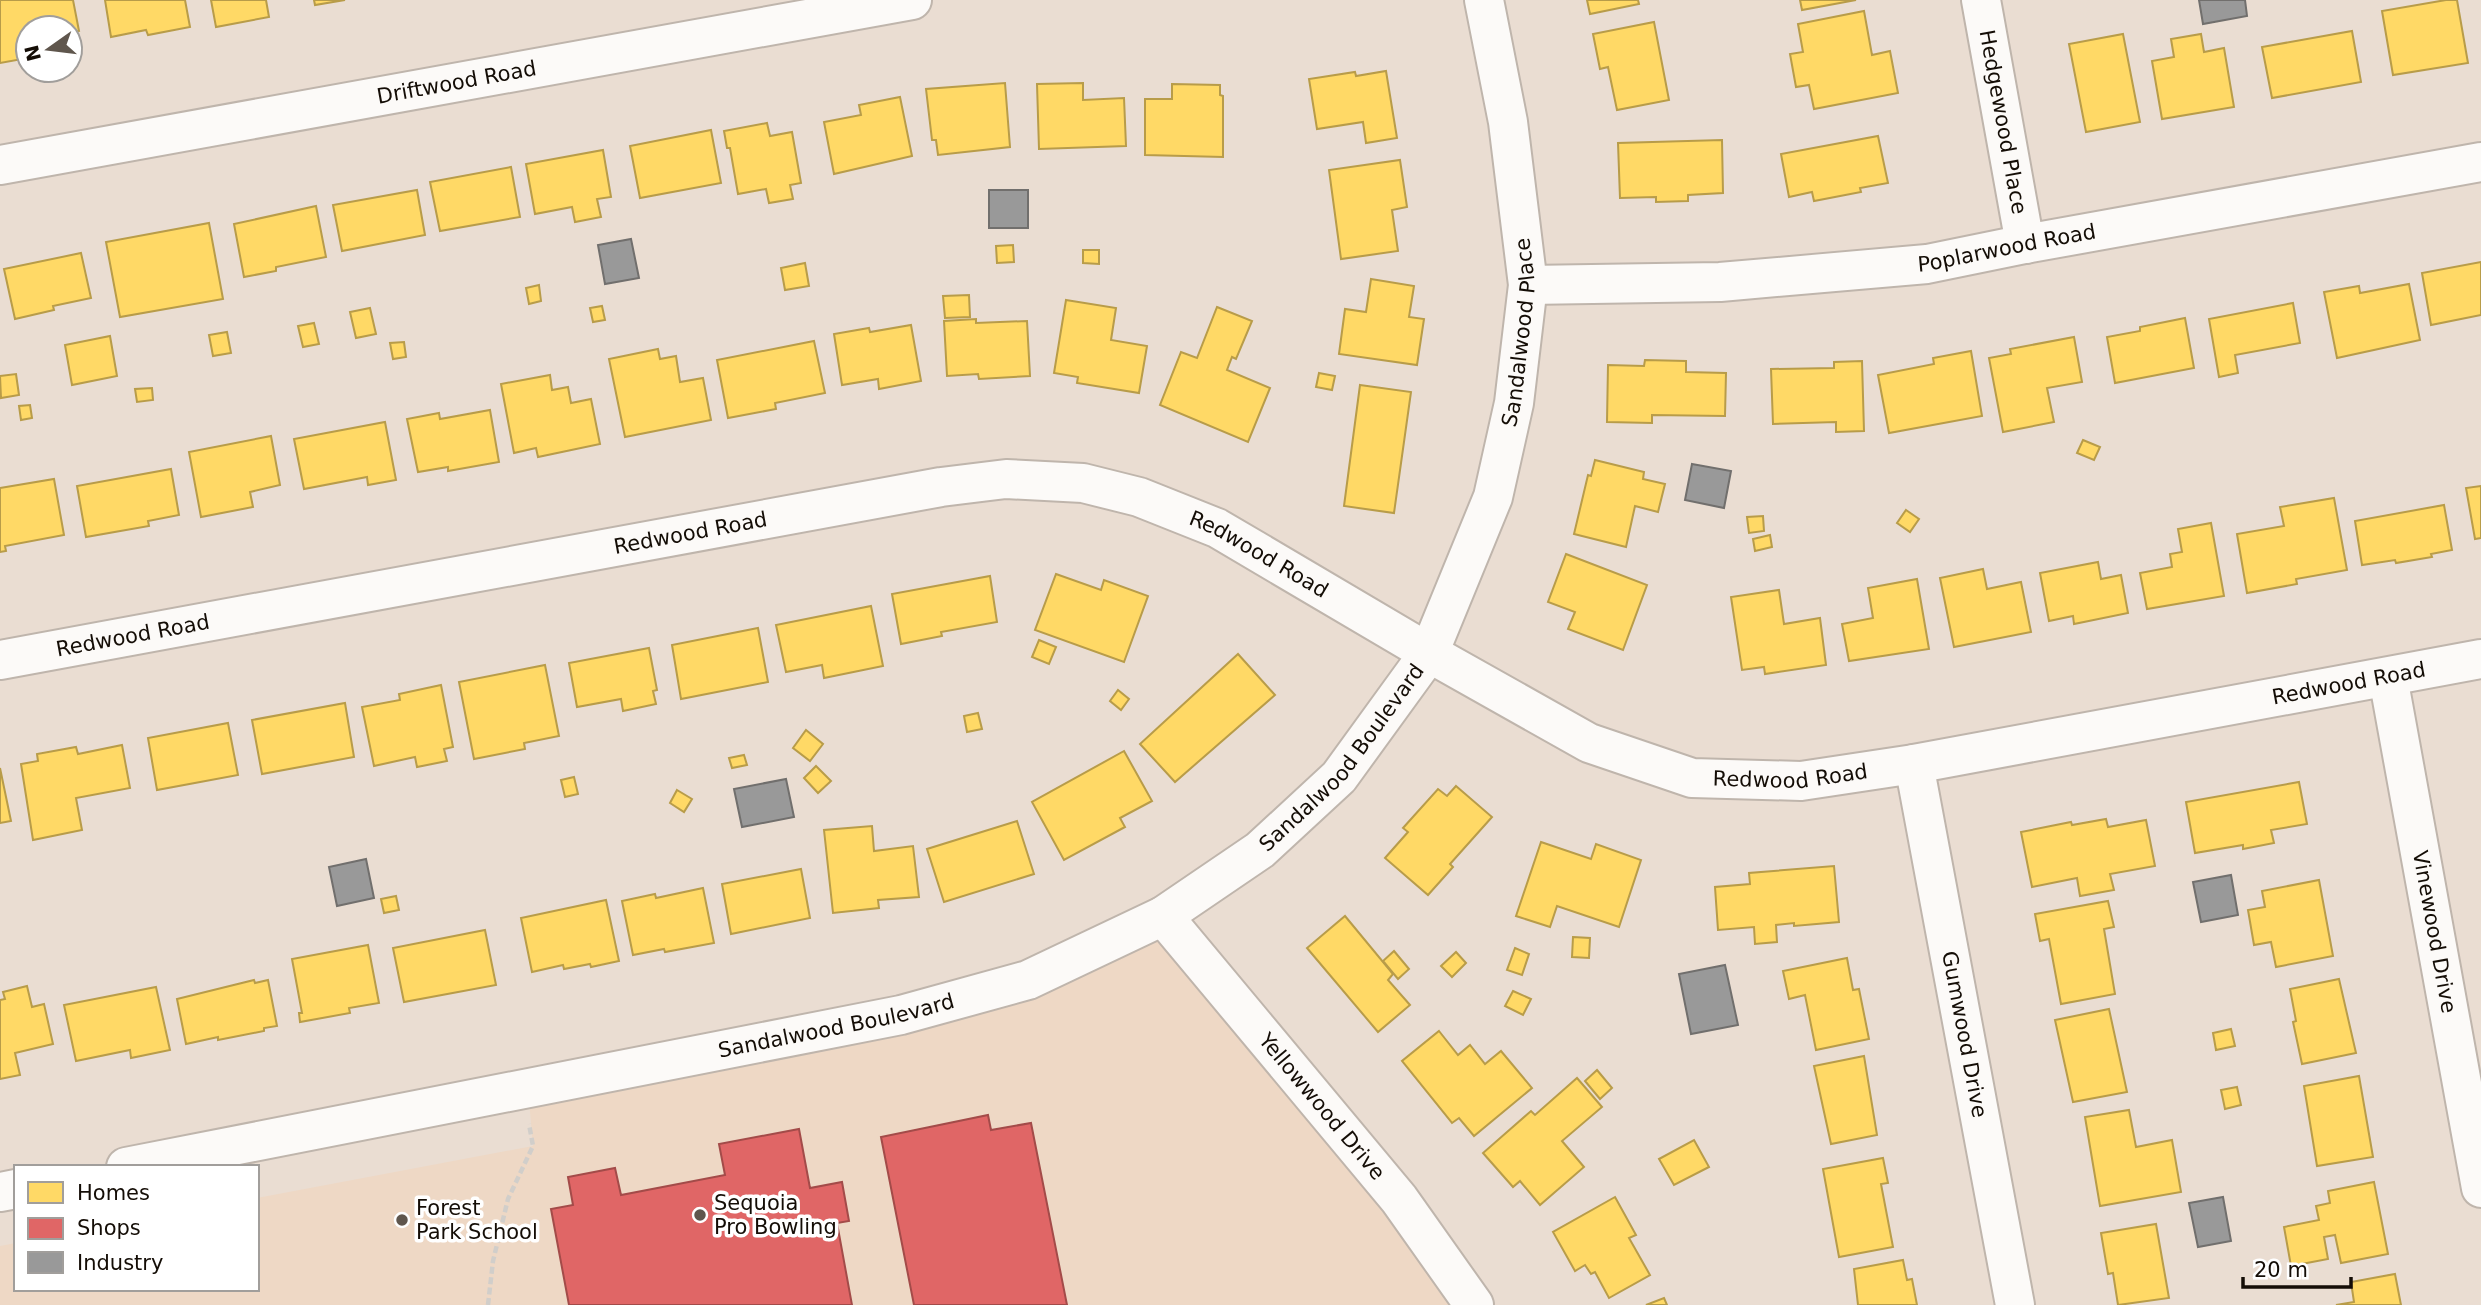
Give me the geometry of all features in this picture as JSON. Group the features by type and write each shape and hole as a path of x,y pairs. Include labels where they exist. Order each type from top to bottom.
{"street":[{"name":"Driftwood Road","path":"0,165 912,0"},
{"name":"Sandalwood Place","path":"1429,653 1493,497 1514,403 1528,285 1508,122 1484,0"},
{"name":"Hedgewood Place","path":"1981,0 2025,244"},
{"name":"Poplarwood Road","path":"1528,285 1720,282 1927,264 2481,162"},
{"name":"Redwood Road","path":"0,660 927,490 1006,479 1083,484 1139,497 1217,528 1429,653 1589,743 1692,778 1801,781 1914,764 2481,659"},
{"name":"Sandalwood Boulevard","path":"136,1165 901,1015 1028,980 1163,916 1260,850 1339,777 1429,653"},
{"name":"Vinewood Drive","path":"2388,677 2481,1188"},
{"name":"Gumwood Drive","path":"1914,764 2015,1305"},
{"name":"Yellowwood Drive","path":"1163,916 1399,1199 1474,1305"}],"path":[{"path":"488,1305 493,1262 508,1199 533,1146 522,1089"}],"shaded area":[{"path":"1158,918 1483,1305 0,1305 0,1246 14,1243 14,1291 259,1291 259,1198 533,1146 528,1088 937,1011"}],"building: Homes":[{"path":"0,0 73,0 76,14 14,14 14,60 0,63"},
{"path":"105,0 185,0 190,27 148,35 146,30 111,37"},
{"path":"211,0 266,0 269,17 216,27"},
{"path":"314,0 345,0 315,5"},
{"path":"1587,0 1638,0 1639,4 1590,14"},
{"path":"1800,0 1856,0 1802,10"},
{"path":"2457,0 2468,63 2393,75 2382,11"},
{"path":"1864,11 1872,55 1890,51 1898,93 1814,109 1809,85 1796,87 1790,54 1803,52 1798,24"},
{"path":"1654,22 1669,100 1617,110 1608,67 1600,69 1593,34"},
{"path":"2352,31 2361,82 2272,98 2262,47"},
{"path":"2123,34 2140,122 2086,132 2069,44"},
{"path":"2201,34 2204,52 2224,48 2234,107 2162,119 2152,61 2174,57 2171,39"},
{"path":"1386,71 1397,138 1366,143 1363,122 1317,129 1309,79 1355,72 1356,76"},
{"path":"1005,83 1010,147 938,155 936,140 932,140 926,89"},
{"path":"1083,83 1083,100 1124,98 1126,146 1039,149 1037,84"},
{"path":"1172,84 1220,85 1220,95 1223,96 1223,157 1145,155 1145,99 1172,99"},
{"path":"900,97 912,156 834,174 824,122 861,115 859,105"},
{"path":"767,123 770,136 792,132 801,183 790,185 793,199 769,203 766,189 738,194 730,148 727,148 724,131"},
{"path":"711,130 721,183 640,198 630,146"},
{"path":"1878,136 1888,183 1860,188 1861,192 1814,201 1812,192 1789,197 1781,154"},
{"path":"1722,140 1723,193 1688,195 1688,201 1656,202 1656,197 1620,198 1618,143"},
{"path":"603,150 611,197 597,199 601,217 575,222 572,207 535,214 526,164"},
{"path":"1400,160 1407,207 1392,210 1398,251 1341,259 1329,170"},
{"path":"511,167 520,217 440,231 430,182"},
{"path":"417,190 425,235 342,251 333,205"},
{"path":"316,206 326,257 276,267 276,271 244,277 234,224"},
{"path":"209,223 223,299 120,317 106,242"},
{"path":"1013,245 1014,262 997,263 996,246"},
{"path":"1083,250 1099,250 1099,264 1083,263"},
{"path":"81,253 91,298 53,306 54,310 15,319 4,269"},
{"path":"2481,262 2481,315 2431,325 2422,273"},
{"path":"805,263 809,286 785,290 781,268"},
{"path":"1371,279 1414,286 1409,317 1424,319 1417,365 1339,354 1345,309 1366,312"},
{"path":"2409,284 2420,340 2337,358 2324,292 2359,286 2360,293"},
{"path":"539,285 541,301 529,304 526,288"},
{"path":"969,295 970,317 945,318 943,296"},
{"path":"1066,300 1116,308 1111,340 1147,346 1139,393 1077,383 1078,377 1054,373"},
{"path":"2293,303 2300,343 2235,355 2238,373 2219,377 2209,319"},
{"path":"602,306 605,320 593,322 590,308"},
{"path":"1217,307 1252,321 1236,359 1232,357 1227,370 1270,388 1248,442 1160,405 1181,352 1197,358"},
{"path":"370,308 376,334 356,338 350,312"},
{"path":"2185,318 2194,368 2115,383 2107,337"},
{"path":"976,319 976,323 1027,321 1030,376 979,379 978,374 947,376 944,321"},
{"path":"314,323 319,344 303,347 298,326"},
{"path":"911,325 921,381 879,389 878,379 842,385 834,334 869,328 870,332"},
{"path":"227,332 231,353 213,356 209,335"},
{"path":"110,336 117,376 72,385 65,345"},
{"path":"2074,337 2082,382 2047,388 2054,422 2003,432 1989,358 2011,354 2010,349"},
{"path":"814,341 825,393 775,403 776,409 728,418 717,360"},
{"path":"404,342 406,357 393,359 390,343"},
{"path":"658,349 660,359 676,356 680,382 703,378 711,420 625,437 609,359"},
{"path":"1971,351 1982,416 1889,433 1878,375 1934,364 1933,358"},
{"path":"1645,360 1686,361 1686,372 1726,373 1725,416 1652,415 1652,423 1607,422 1608,365 1644,366"},
{"path":"1862,361 1864,431 1836,432 1836,422 1773,424 1771,369 1834,368 1834,362"},
{"path":"1319,373 1335,376 1332,390 1316,387"},
{"path":"16,374 19,395 1,398 0,376"},
{"path":"550,375 552,390 568,387 571,403 591,399 600,444 538,457 536,448 514,453 501,384"},
{"path":"1360,385 1411,392 1394,513 1344,506"},
{"path":"152,388 153,400 137,402 135,389"},
{"path":"30,405 32,418 21,420 19,406"},
{"path":"490,410 499,462 448,471 448,467 418,472 407,419 439,413 440,419"},
{"path":"385,422 396,480 368,485 367,477 304,489 294,439"},
{"path":"271,436 280,485 250,492 253,507 201,517 189,452"},
{"path":"2083,440 2100,447 2094,460 2077,453"},
{"path":"1595,460 1644,472 1643,479 1665,484 1658,512 1635,506 1626,547 1574,534 1588,475 1591,476"},
{"path":"171,469 179,515 148,521 149,526 86,537 77,486"},
{"path":"54,479 64,535 5,546 6,551 0,552 0,488"},
{"path":"2481,486 2481,538 2475,539 2466,488"},
{"path":"2334,498 2347,570 2296,579 2297,584 2247,593 2237,534 2284,526 2280,507"},
{"path":"2444,505 2452,550 2431,554 2432,557 2396,563 2395,560 2362,565 2355,521"},
{"path":"1906,510 1919,519 1910,532 1897,523"},
{"path":"1763,516 1764,531 1749,533 1747,517"},
{"path":"2211,523 2224,596 2147,609 2140,573 2172,567 2170,554 2182,552 2178,529"},
{"path":"1770,535 1772,547 1755,551 1753,539"},
{"path":"1566,554 1647,585 1623,650 1568,629 1575,612 1548,602"},
{"path":"2098,562 2101,579 2121,575 2128,613 2074,624 2073,616 2049,621 2040,573"},
{"path":"1983,569 1987,589 2021,582 2031,632 1954,647 1940,578"},
{"path":"1056,574 1101,590 1104,580 1148,596 1124,662 1035,630"},
{"path":"990,576 997,622 941,632 942,636 901,644 892,594"},
{"path":"1917,579 1929,649 1849,661 1842,624 1873,618 1868,588"},
{"path":"1779,590 1784,624 1820,618 1826,665 1765,674 1764,667 1742,670 1731,597"},
{"path":"871,606 883,666 824,678 822,665 786,672 776,625"},
{"path":"758,628 768,682 681,699 672,645"},
{"path":"1039,640 1056,647 1049,664 1032,657"},
{"path":"649,648 657,690 653,691 656,704 623,711 621,699 577,707 569,663"},
{"path":"1238,654 1275,695 1175,782 1140,744"},
{"path":"545,665 559,736 524,743 525,749 474,759 459,682"},
{"path":"441,685 453,747 444,749 447,761 417,767 415,757 374,766 362,707 400,700 399,694"},
{"path":"1118,690 1129,699 1121,710 1110,701"},
{"path":"345,703 354,757 262,774 252,720"},
{"path":"978,713 982,729 967,732 964,716"},
{"path":"228,723 238,775 157,790 148,738"},
{"path":"806,730 823,744 810,761 793,748"},
{"path":"122,745 130,788 76,798 82,830 33,840 21,764 38,761 37,754 76,747 78,754"},
{"path":"1124,751 1152,801 1120,818 1125,827 1064,860 1032,802"},
{"path":"744,755 747,765 732,768 729,758"},
{"path":"816,766 831,781 818,793 804,778"},
{"path":"0,768 11,821 0,823"},
{"path":"574,777 578,794 565,797 561,780"},
{"path":"2299,782 2307,824 2271,830 2274,843 2195,853 2186,802"},
{"path":"1456,786 1492,817 1450,864 1453,867 1428,895 1385,858 1408,832 1403,828 1438,789 1447,796"},
{"path":"677,790 692,799 684,812 670,803"},
{"path":"2106,819 2108,827 2146,820 2155,866 2110,874 2114,890 2080,896 2077,878 2032,887 2021,832 2071,822 2072,825"},
{"path":"1017,821 1034,874 944,902 927,849"},
{"path":"872,826 874,851 913,846 919,897 878,900 879,908 833,913 824,830"},
{"path":"1541,842 1591,859 1596,844 1641,860 1619,927 1557,906 1550,927 1516,916"},
{"path":"1834,866 1839,922 1776,925 1777,942 1755,944 1754,927 1718,930 1715,887 1750,884 1749,873"},
{"path":"801,869 810,918 731,934 722,884"},
{"path":"2319,880 2333,956 2276,967 2271,942 2254,945 2248,910 2265,907 2262,891"},
{"path":"703,888 714,943 633,955 622,901 655,894 656,898"},
{"path":"396,896 399,910 384,913 381,899"},
{"path":"606,900 619,961 564,969 563,965 532,972 521,918"},
{"path":"2108,901 2114,927 2104,929 2115,994 2061,1004 2049,939 2040,941 2035,914"},
{"path":"1345,916 1393,974 1388,980 1410,1005 1378,1032 1307,948"},
{"path":"485,930 496,985 404,1002 393,948"},
{"path":"1573,937 1590,938 1589,958 1572,957"},
{"path":"368,945 379,1003 349,1008 350,1013 300,1022 299,1013 302,1013 292,959"},
{"path":"1515,948 1529,954 1522,975 1507,970"},
{"path":"1394,951 1409,969 1398,979 1383,961"},
{"path":"1456,952 1466,963 1452,977 1441,966"},
{"path":"1847,958 1853,990 1859,989 1869,1039 1816,1050 1805,995 1789,999 1783,971"},
{"path":"2339,979 2356,1053 2302,1064 2293,1022 2296,1021 2290,989"},
{"path":"254,980 255,983 268,980 277,1026 264,1028 264,1031 186,1044 177,999"},
{"path":"27,986 32,1007 44,1004 53,1044 15,1053 20,1075 0,1079 0,1000 5,999 3,992"},
{"path":"156,987 170,1050 131,1058 130,1050 76,1061 64,1005"},
{"path":"1513,991 1531,999 1523,1015 1505,1006"},
{"path":"2109,1009 2127,1092 2073,1102 2055,1020"},
{"path":"2231,1029 2235,1046 2216,1050 2213,1033"},
{"path":"1439,1031 1458,1055 1470,1045 1485,1064 1501,1051 1532,1088 1474,1136 1459,1118 1452,1123 1402,1061"},
{"path":"1864,1056 1877,1135 1831,1144 1814,1066"},
{"path":"1597,1070 1612,1088 1600,1099 1585,1081"},
{"path":"2359,1076 2373,1157 2317,1166 2304,1086"},
{"path":"1577,1078 1602,1107 1562,1141 1584,1167 1540,1205 1520,1181 1513,1187 1483,1153 1531,1111 1535,1115"},
{"path":"2237,1087 2241,1105 2225,1109 2221,1090"},
{"path":"2129,1110 2136,1147 2172,1140 2181,1192 2100,1206 2085,1117"},
{"path":"1694,1140 1709,1167 1674,1185 1659,1159"},
{"path":"1883,1158 1888,1183 1881,1184 1893,1247 1839,1257 1823,1169"},
{"path":"2374,1182 2388,1254 2341,1263 2335,1235 2324,1237 2328,1259 2291,1266 2284,1227 2319,1220 2316,1206 2330,1203 2328,1191"},
{"path":"1615,1197 1636,1235 1629,1238 1650,1275 1609,1298 1595,1272 1591,1274 1585,1265 1575,1271 1553,1232"},
{"path":"2156,1224 2169,1298 2118,1305 2113,1273 2108,1274 2101,1233"},
{"path":"1903,1260 1907,1280 1912,1279 1917,1305 1858,1305 1854,1269"},
{"path":"2395,1274 2401,1305 2336,1305 2354,1302 2351,1282"},
{"path":"1664,1298 1667,1305 1646,1305"}],"building: Shops":[{"path":"988,1115 991,1130 1031,1123 1067,1305 914,1305 881,1137"},
{"name":"Sequoia Pro Bowling","path":"799,1129 810,1188 842,1182 849,1221 837,1223 852,1305 569,1305 551,1209 573,1205 568,1177 615,1168 621,1195 725,1175 719,1144"}],"building: Industry":[{"path":"2199,0 2245,0 2247,16 2203,24"},
{"path":"989,190 1028,190 1028,228 989,228"},
{"path":"631,239 639,278 605,284 598,245"},
{"path":"1692,464 1731,471 1724,508 1685,500"},
{"path":"786,779 794,817 742,827 734,789"},
{"path":"366,859 374,898 337,906 329,867"},
{"path":"2231,875 2238,915 2201,922 2193,882"},
{"path":"1725,965 1738,1025 1691,1034 1679,974"},
{"path":"2223,1197 2231,1241 2198,1247 2189,1203"}],"place":[{"name":"Sequoia Pro Bowling","path":"700,1215"},
{"name":"Forest Park School","path":"402,1220"}]}
